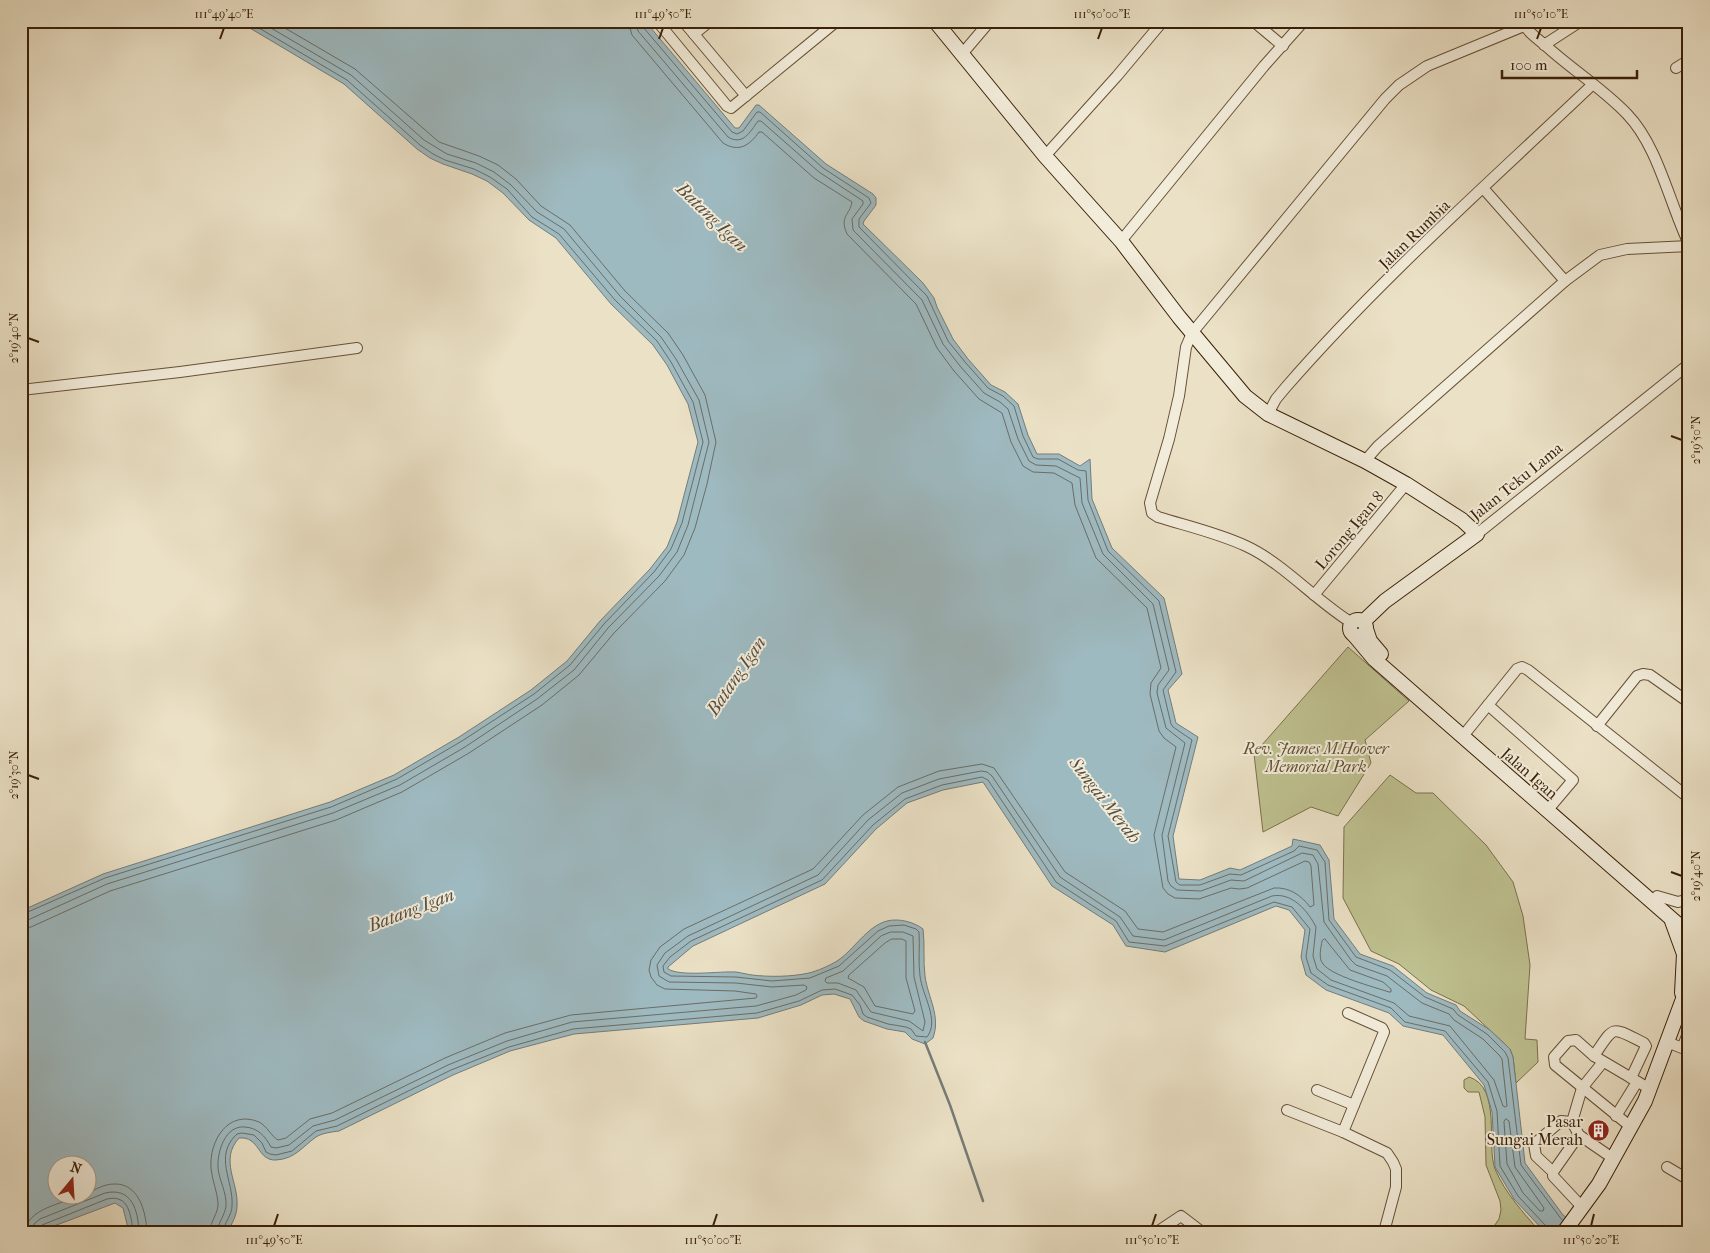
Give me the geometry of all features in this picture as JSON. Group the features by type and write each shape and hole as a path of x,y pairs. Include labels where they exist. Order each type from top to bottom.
{"street":[{"path":"657,21 727,106 733,108 837,21"},
{"path":"683,21 746,96"},
{"path":"694,34 710,21"},
{"path":"935,21 1045,156 1121,241 1192,333 1244,396 1268,414 1365,461 1406,484 1462,520 1477,534"},
{"path":"962,54 990,21"},
{"path":"1045,156 1117,76 1163,21"},
{"path":"1253,21 1283,46"},
{"path":"1121,241 1264,66 1304,21"},
{"path":"1544,45 1581,21"},
{"path":"1359,627 1339,615 1279,568 1246,546 1158,517 1152,513 1150,503 1179,396 1186,347 1192,333 1385,99 1399,85 1427,66 1522,24 1558,58 1626,113 1640,129 1652,151 1689,245 1627,249 1606,253 1586,264 1378,446 1365,461"},
{"path":"1676,68 1689,60"},
{"name":"Jalan Rumbia","path":"1268,414 1276,398 1342,326 1443,226 1592,85"},
{"path":"1484,188 1565,281"},
{"path":"21,390 180,372 357,348"},
{"name":"Jalan Teku Lama","path":"1359,627 1385,601 1477,534 1689,364"},
{"name":"Lorong Igan 8","path":"1314,595 1406,484"},
{"name":"Jalan Igan","path":"1359,627 1380,653 1552,806 1689,923"},
{"name":"Jalan Igan","path":"1359,627 1374,659 1689,934"},
{"path":"1467,731 1516,669 1522,667 1689,798"},
{"path":"1597,726 1637,676 1643,674 1650,675 1686,701"},
{"path":"1488,705 1572,780 1552,806"},
{"path":"1657,896 1678,902 1689,899"},
{"path":"1669,917 1684,954 1681,1003"},
{"path":"1564,1232 1614,1159 1650,1089 1689,982"},
{"path":"1343,1132 1384,1032 1382,1028 1348,1012"},
{"path":"1594,1056 1609,1033 1614,1031 1622,1032 1644,1043 1646,1046 1634,1080 1616,1116"},
{"path":"1667,1042 1682,1048 1689,1031"},
{"path":"1631,1127 1555,1065 1554,1058 1568,1041 1576,1040 1603,1062 1650,1089"},
{"path":"1603,1062 1582,1088 1572,1122 1579,1135 1614,1159"},
{"path":"1317,1090 1354,1106"},
{"path":"1287,1110 1343,1132 1387,1153 1394,1162 1396,1169 1396,1188 1384,1232"},
{"path":"1572,1122 1560,1121 1534,1144 1536,1156 1553,1172 1553,1176 1582,1207"},
{"path":"1553,1172 1579,1135"},
{"path":"1667,1167 1688,1178"},
{"path":"1157,1232 1181,1216 1202,1232"}],"green space":[{"name":"Rev. James M.Hoover Memorial Park","path":"1348,647 1409,701 1365,740 1371,763 1338,816 1311,807 1263,832 1254,754"},
{"path":"1390,775 1416,793 1433,793 1486,845 1513,882 1523,916 1530,965 1525,1039 1537,1040 1538,1062 1516,1083 1513,1057 1510,1049 1464,1006 1431,990 1399,964 1371,951 1343,898 1344,827"},
{"path":"1469,1077 1479,1083 1486,1092 1491,1118 1493,1159 1499,1178 1521,1210 1540,1232 1490,1232 1499,1219 1500,1201 1486,1165 1485,1117 1479,1092 1468,1092 1464,1088 1464,1080"}],"water":[{"path":"238,21 645,21 735,128 739,128 756,105 759,105 826,164 873,194 876,198 876,205 863,224 923,283 934,298 953,339 968,359 991,385 1005,392 1018,404 1028,435 1037,454 1059,454 1080,466 1090,459 1092,499 1112,548 1164,598 1182,674 1168,690 1176,723 1198,737 1173,836 1179,879 1200,880 1230,868 1240,870 1292,846 1293,839 1320,845 1329,860 1334,919 1360,954 1393,966 1427,993 1456,1005 1460,1011 1490,1030 1510,1049 1513,1057 1525,1163 1563,1215 1587,1232 1545,1232 1514,1199 1495,1167 1492,1112 1484,1085 1443,1035 1403,1026 1389,1013 1326,990 1306,975 1301,957 1305,930 1289,910 1276,906 1165,952 1126,946 1113,925 1052,886 983,782 943,790 907,803 876,829 825,884 693,946 668,967 668,969 682,973 736,972 752,975 788,976 809,973 837,961 873,928 887,921 901,920 923,929 925,976 936,1022 933,1038 925,1044 912,1039 905,1032 887,1029 864,1021 859,1017 850,999 834,994 822,995 801,1005 758,1018 574,1034 510,1051 453,1075 339,1131 318,1136 298,1152 283,1159 276,1160 265,1157 251,1141 246,1138 239,1138 233,1146 230,1163 237,1197 237,1209 227,1232 129,1232 123,1208 115,1203 38,1232 21,1232 21,911 103,874 330,802 394,775 459,737 531,690 567,661 600,621 650,569 667,547 677,522 698,442 688,404 667,365 653,345 611,304 556,238 529,220 503,193 487,181 443,164 417,149 344,84"}],"waterway":[{"path":"925,1042 950,1105 983,1201"}],"place":[{"name":"Pasar Sungai Merah","path":"1599,1130"}],"water label":[{"name":"Batang Igan","path":"712,217"},
{"name":"Batang Igan","path":"736,676"},
{"name":"Sungai Merah","path":"1105,800"},
{"name":"Batang Igan","path":"411,910"}]}
